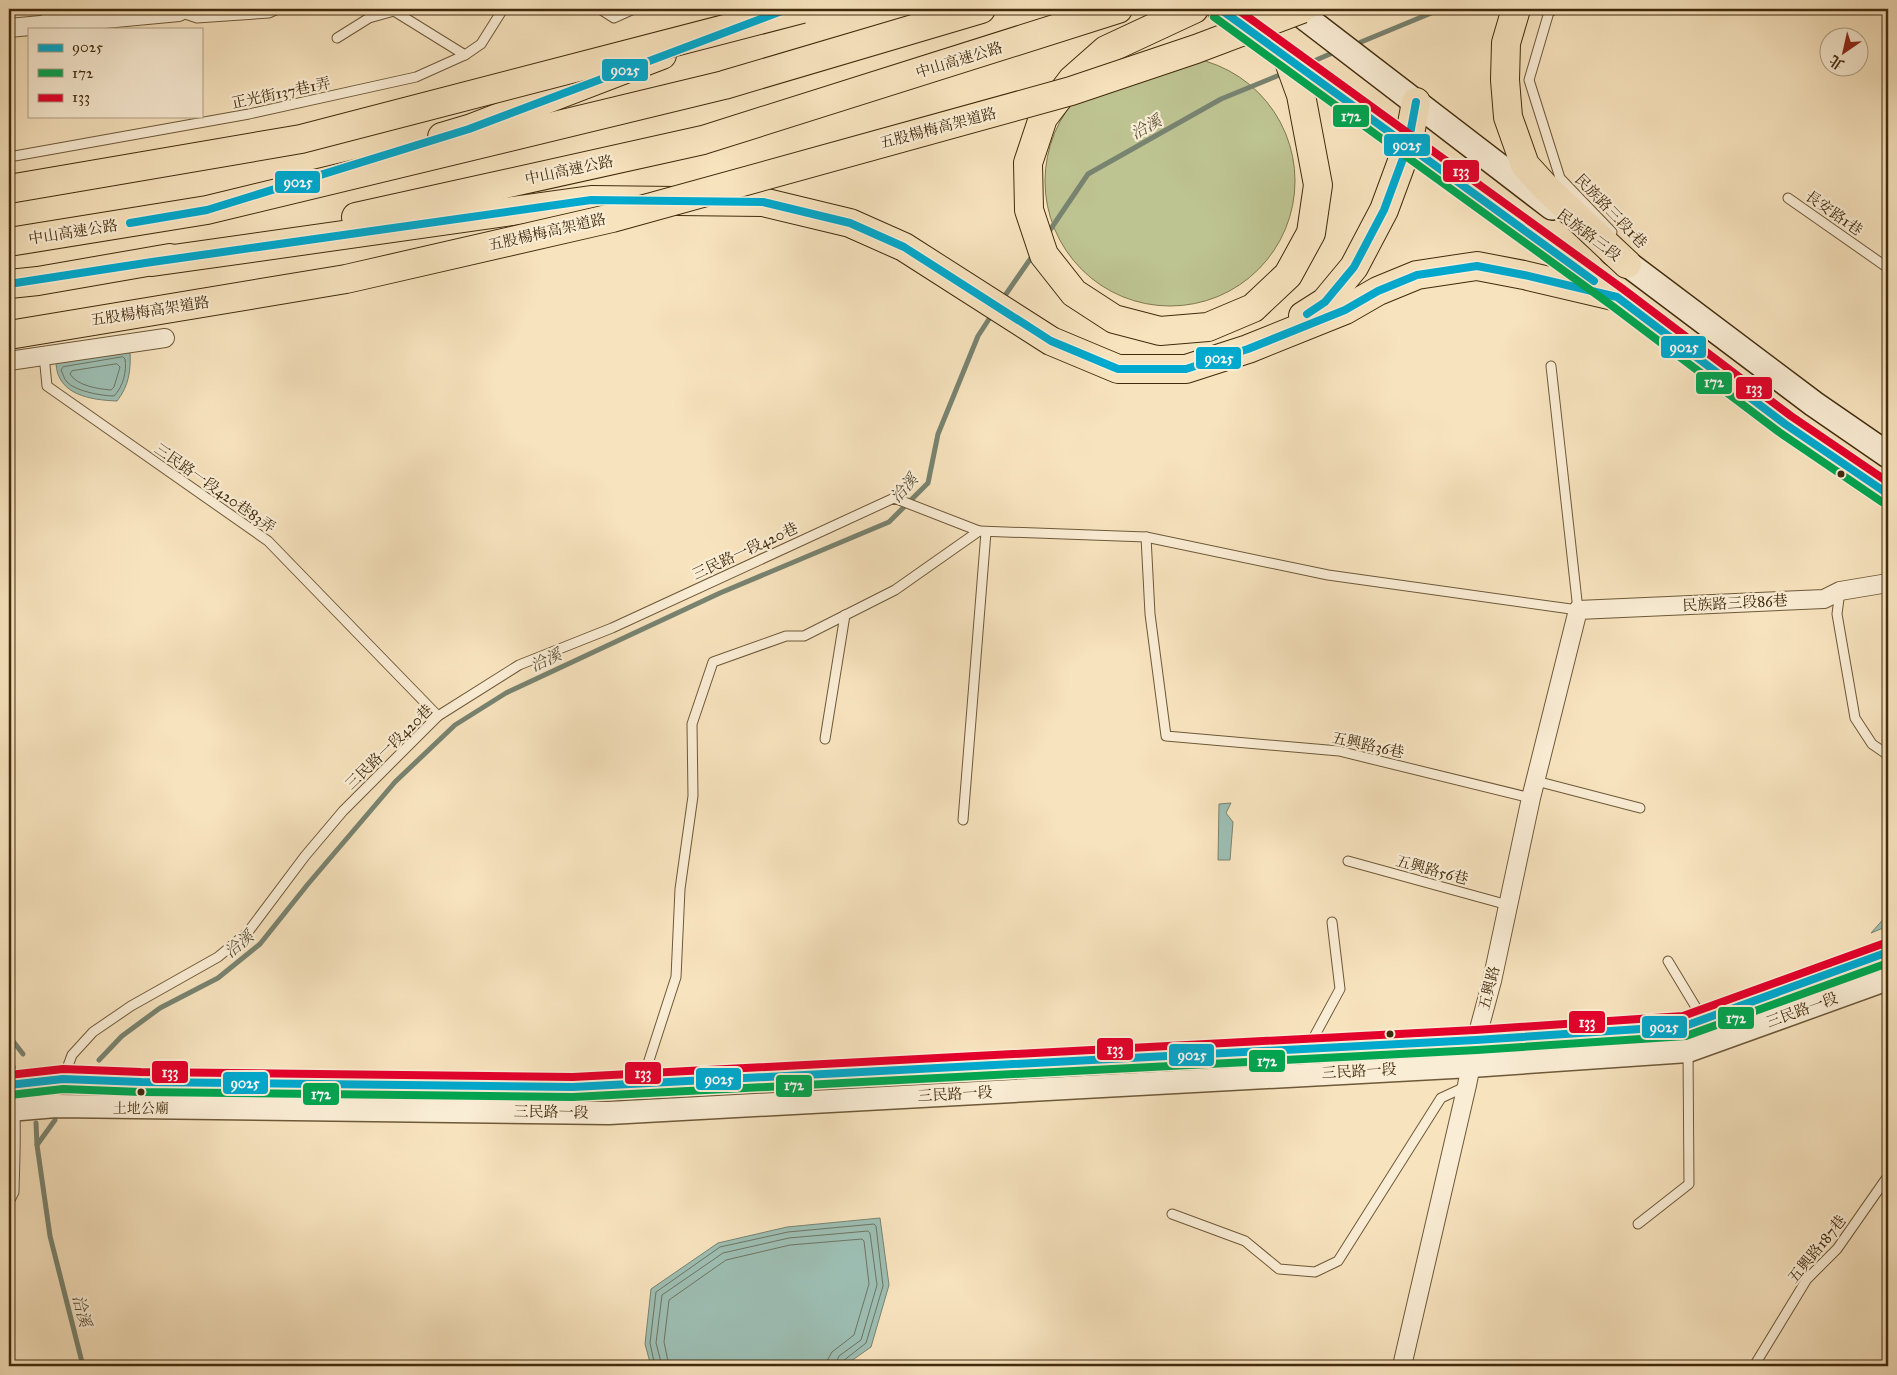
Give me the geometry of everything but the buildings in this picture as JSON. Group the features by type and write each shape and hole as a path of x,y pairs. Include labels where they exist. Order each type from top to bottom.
{"highway":[{"name":"中山高速公路","path":"9,242 207,210 724,85 981,9"},
{"name":"中山高速公路","path":"9,284 152,262 702,140 1118,9"},
{"path":"1194,9 1106,50 1072,80 1043,118 1028,163 1029,210 1044,255 1074,293 1114,319 1160,331 1208,327 1253,308 1288,275 1311,233 1318,185 1301,95 1288,59"},
{"name":"五股楊梅高架道路","path":"9,335 346,279 612,218 1071,91 1302,9"},
{"path":"1516,9 1506,43 1505,80 1508,117 1524,165 1546,188 1635,264"},
{"path":"207,210 469,128 788,10"},
{"path":"9,189 301,139 788,10"},
{"path":"1248,349 1325,302 1354,267 1384,210 1408,145 1416,102"},
{"path":"152,262 591,200 764,202 850,223 904,247 1051,341 1118,368 1186,369 1248,349 1344,310 1378,291 1417,275 1477,266 1617,297"}],"main road":[{"path":"1220,9 1617,297 1785,424 1888,494"},
{"name":"民族路三段","path":"1294,9 1635,264 1685,308 1814,404 1888,454"}],"street":[{"path":"9,28 46,16 135,17 181,10"},
{"path":"9,361 165,338"},
{"name":"民族路三段86巷","path":"1578,610 1824,599 1840,591 1888,584"},
{"name":"五興路","path":"1402,1366 1476,1040 1492,981 1533,789 1578,610"},
{"name":"三民路一段","path":"11,1085 63,1079 141,1082 554,1087 641,1084 1476,1040 1685,1026 1888,952"},
{"name":"三民路一段","path":"12,1110 56,1106 609,1113 1469,1076 1688,1051 1888,979"},
{"path":"56,1106 63,1079"}],"lane":[{"path":"181,10 198,18 269,13 278,9"},
{"name":"正光街137巷1弄","path":"9,157 249,114 416,77 465,55 481,44 503,9"},
{"path":"600,9 614,18 634,9"},
{"name":"民族路三段1巷","path":"1555,9 1549,12 1529,80 1560,178 1616,236"},
{"path":"337,38 369,18 394,11 465,55"},
{"name":"長安路1巷","path":"1788,198 1888,268"},
{"name":"三民路一段420巷83弄","path":"44,355 48,386 268,541 438,716"},
{"path":"641,1084 676,977 680,889 693,796 692,724 713,662 786,636 804,636 895,590 982,532 1146,537 1328,575 1578,610 1551,366"},
{"name":"三民路一段420巷","path":"63,1079 72,1055 93,1032 132,1006 218,957 248,932 305,856 343,811 438,716 519,665 612,628 894,498 982,532"},
{"path":"963,820 982,532"},
{"name":"五興路36巷","path":"1146,537 1150,614 1166,736 1339,751 1640,808"},
{"path":"1840,591 1837,614 1855,718 1872,744 1888,755"},
{"path":"825,739 845,614"},
{"name":"五興路56巷","path":"1348,861 1508,905"},
{"path":"1308,1048 1340,989 1332,922"},
{"path":"1668,961 1703,1020"},
{"path":"1638,1224 1689,1184 1688,1051"},
{"path":"9,1062 14,1192 9,1202"},
{"path":"1172,1214 1245,1242 1278,1269 1315,1272 1338,1261 1441,1098 1469,1076"},
{"name":"五興路187巷","path":"1754,1366 1807,1279 1837,1249 1888,1176"}],"green space":[{"path":"1170,56 1206,61 1229,71 1249,84 1267,102 1280,122 1290,145 1295,181 1290,217 1280,240 1267,260 1249,278 1229,291 1206,301 1170,306 1134,301 1111,291 1091,278 1073,260 1060,240 1050,217 1045,181 1050,145 1060,122 1073,102 1091,84 1111,71 1134,61"}],"water":[{"path":"130,351 128,378 124,390 117,401 77,394 62,382 58,374 56,363"},
{"path":"1231,803 1226,813 1233,822 1230,860 1218,860 1219,804"},
{"path":"1888,914 1888,926 1871,933"},
{"path":"880,1218 889,1285 871,1347 844,1366 651,1366 645,1344 651,1289 718,1243 787,1227"}],"waterway":[{"name":"洽溪","path":"1361,42 1441,9"},
{"name":"洽溪","path":"1307,64 1330,54"},
{"name":"洽溪","path":"1048,233 1088,174 1221,99 1282,74"},
{"name":"洽溪","path":"1004,297 1033,255"},
{"name":"洽溪","path":"99,1060 122,1036 160,1008 218,978 260,944 308,884 395,782 455,725 506,693 720,593 889,522 928,483 938,434 978,336 991,316"},
{"path":"9,1036 23,1054"},
{"name":"洽溪","path":"55,1120 37,1145 50,1236 83,1366"},
{"path":"36,1123 37,1145"}],"transit line":[{"name":"9025","path":"130,223 207,210 469,129 787,9"},
{"name":"9025","path":"1220,9 1594,281"},
{"name":"133","path":"1237,9 1623,289 1791,416 1888,482"},
{"name":"172","path":"1214,17 1611,305 1779,432 1882,502"},
{"name":"9025","path":"1307,314 1325,302 1354,267 1384,210 1408,145 1416,102"},
{"name":"9025","path":"9,284 591,200 763,202 850,223 904,247 1051,341 1118,369 1186,369 1248,349 1345,310 1378,291 1417,275 1477,266 1617,297 1785,424 1888,494"},
{"name":"133","path":"9,1075 63,1069 141,1072 573,1077 1475,1030 1683,1016 1885,943"},
{"name":"9025","path":"9,1085 63,1079 141,1082 573,1087 1476,1040 1685,1026 1888,952"},
{"name":"172","path":"10,1095 63,1089 141,1092 573,1097 1477,1050 1686,1036 1888,963"}],"place":[{"name":"土地公廟","path":"141,1092"}]}
